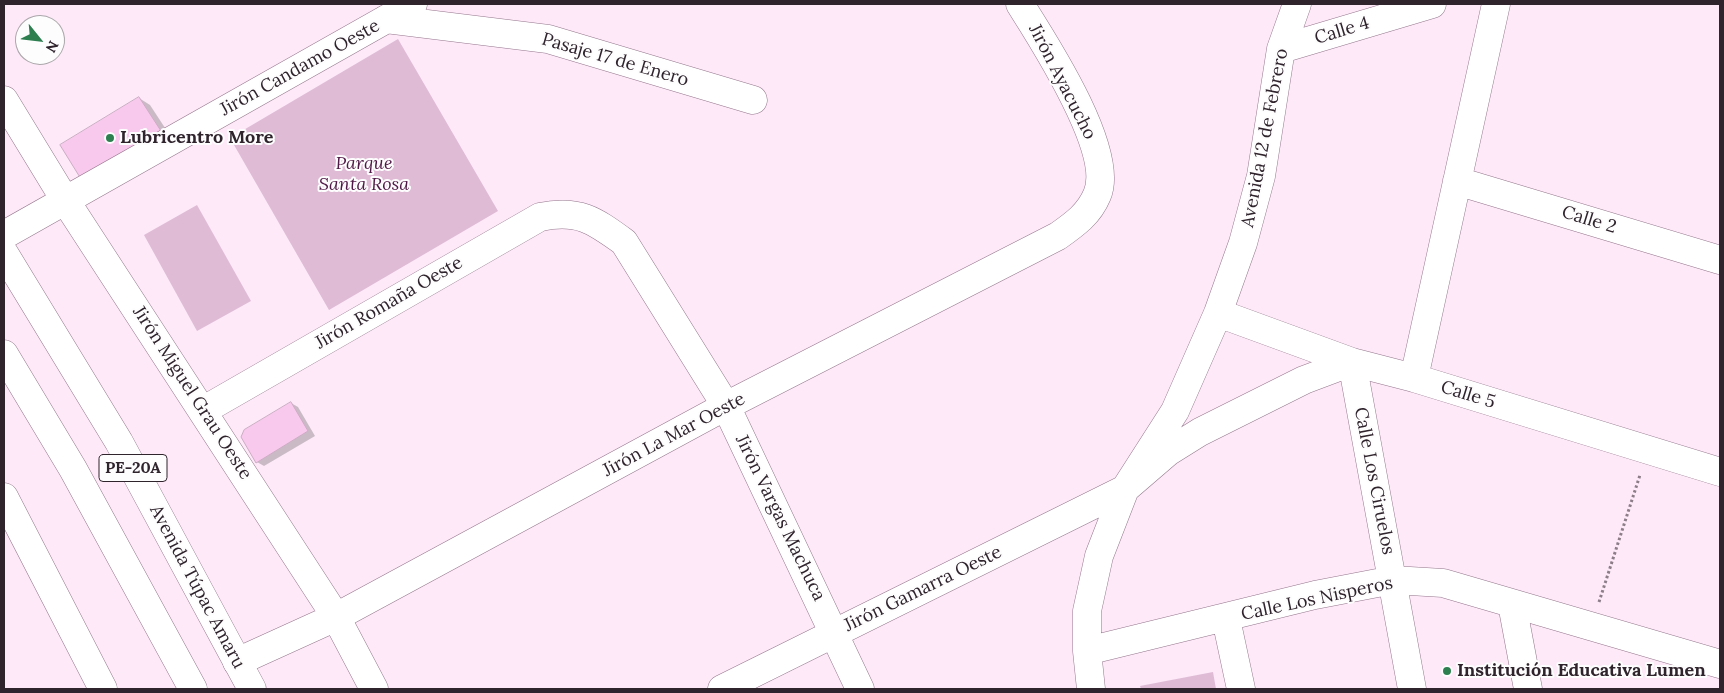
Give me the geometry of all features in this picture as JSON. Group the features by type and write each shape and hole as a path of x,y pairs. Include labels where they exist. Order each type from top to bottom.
{"main road":[{"name":"Jirón Candamo Oeste","path":"4,235 413,4"},
{"name":"Jirón Ayacucho","path":"1020,4 1092,133 1099,163 1098,193"},
{"name":"Avenida 12 de Febrero","path":"1091,689 1087,652 1087,611 1099,556 1125,489 1175,411 1218,313 1243,243 1260,176 1281,49 1297,4"},
{"name":"Calle 4","path":"1281,49 1432,4"},
{"path":"1414,378 1496,4"},
{"name":"Pasaje 17 de Enero","path":"386,19 548,39 753,100"},
{"name":"Jirón Miguel Grau Oeste","path":"4,100 65,200 204,410 336,617 374,689"},
{"name":"Calle 2","path":"1458,181 1720,260"},
{"name":"Jirón La Mar Oeste","path":"237,662 336,617 726,406 1058,236 1086,215 1098,193"},
{"name":"Jirón Romaña Oeste","path":"204,410 540,217 559,213 580,215"},
{"name":"Jirón Vargas Machuca","path":"580,215 602,226 624,242 726,406 860,689"},
{"name":"Avenida Túpac Amaru","path":"4,253 119,442 252,689"},
{"name":"Calle 5","path":"1218,313 1352,362 1414,378 1720,472"},
{"name":"PE-20A","path":"4,354 73,468 193,689"},
{"path":"1125,489 1168,452 1200,432 1304,380 1352,362"},
{"name":"Calle Los Ciruelos","path":"1352,362 1412,689"},
{"name":"Jirón Gamarra Oeste","path":"722,689 1125,489"},
{"path":"5,501 103,689"},
{"name":"Calle Los Nisperos","path":"1087,652 1315,596 1393,580 1443,583 1720,664"},
{"path":"1512,604 1528,689"},
{"path":"1226,619 1241,689"}],"path":[{"path":"1591,626 1648,451"}],"green space":[{"name":"Parque Santa Rosa","path":"398,39 498,211 329,310 230,138"},
{"path":"197,205 251,301 197,331 144,235"},
{"path":"1213,672 1216,689 1141,689 1140,686"}],"building":[{"name":"Lubricentro More","path":"139,97 161,131 81,179 60,145"},
{"path":"291,402 308,431 256,463 241,437 244,430"}],"place":[{"name":"Lubricentro More","path":"110,138"},
{"name":"Institución Educativa Lumen","path":"1447,671"}]}
